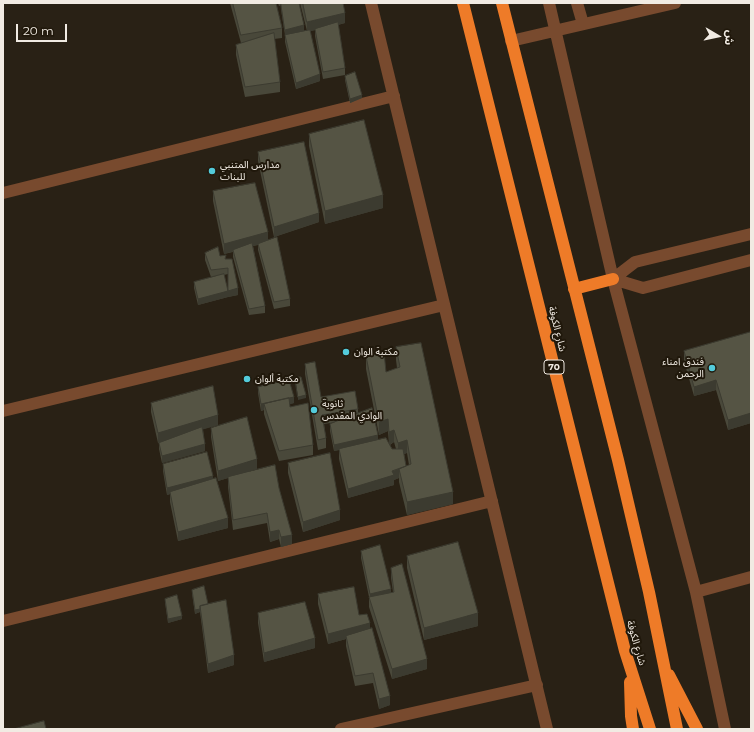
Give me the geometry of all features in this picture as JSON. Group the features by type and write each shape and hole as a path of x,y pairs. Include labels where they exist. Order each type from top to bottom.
{"highway":[{"name":"شارع الكوفة","path":"463,3 625,651 650,729"},
{"name":"شارع الكوفة","path":"502,3 618,460 677,729"},
{"path":"574,289 613,279"},
{"path":"625,651 631,690 631,716 634,729"},
{"path":"663,662 698,729"}],"street":[{"path":"371,3 547,729"},
{"path":"549,3 613,279 696,592 725,729"},
{"path":"577,3 583,24"},
{"path":"511,41 675,3"},
{"path":"3,193 394,96"},
{"path":"613,279 635,262 751,234"},
{"path":"613,279 643,288 751,260"},
{"path":"3,411 444,305"},
{"path":"3,621 492,501"},
{"path":"696,592 751,577"},
{"path":"341,729 536,685"}],"building":[{"path":"233,3 276,3 282,28 241,35"},
{"path":"281,3 299,3 304,25 285,30"},
{"path":"303,3 343,3 345,13 307,22"},
{"path":"338,22 345,68 323,72 315,29"},
{"path":"310,30 320,74 296,83 285,35"},
{"path":"274,33 280,82 245,87 236,45"},
{"path":"355,72 362,95 350,99 345,76"},
{"path":"364,120 383,195 325,211 309,134"},
{"path":"304,142 319,213 274,227 258,152"},
{"path":"255,183 268,232 224,244 213,191"},
{"path":"277,237 290,299 274,302 258,244"},
{"path":"252,243 265,306 249,309 233,250"},
{"path":"218,247 220,256 226,255 225,259 232,259 238,288 228,291 228,268 211,270 205,253"},
{"path":"224,274 228,291 198,299 194,282"},
{"path":"751,332 751,413 728,420 716,380 694,387 684,351"},
{"path":"421,343 453,492 407,502 399,469 411,464 407,440 398,443 394,430 389,432 388,419 379,422 366,356 384,352 386,372 400,367 396,347"},
{"path":"315,362 321,397 355,391 358,409 322,415 326,438 318,440 305,364"},
{"path":"295,377 301,377 306,395 298,397"},
{"path":"289,380 294,397 261,404 258,387"},
{"path":"213,386 218,415 158,433 151,403"},
{"path":"289,398 290,407 308,403 313,445 279,451 264,404"},
{"path":"372,408 378,435 334,445 330,424"},
{"path":"247,417 257,459 218,471 211,428"},
{"path":"202,427 205,444 162,456 159,443"},
{"path":"386,438 392,449 403,449 406,466 392,471 394,475 348,489 339,449"},
{"path":"207,452 213,476 167,488 163,464"},
{"path":"330,453 340,510 303,522 288,463"},
{"path":"275,465 279,488 292,535 281,537 279,530 270,532 267,513 233,520 228,477"},
{"path":"216,478 228,518 178,532 170,492"},
{"path":"458,542 478,613 424,628 407,556"},
{"path":"380,545 391,589 370,594 361,551"},
{"path":"402,564 427,659 392,669 369,597 394,592 391,568"},
{"path":"204,586 208,604 200,606 200,609 195,610 192,590"},
{"path":"354,587 359,615 367,614 370,623 328,634 318,594"},
{"path":"177,595 182,616 168,619 165,599"},
{"path":"226,600 234,655 208,664 200,606"},
{"path":"305,602 315,638 264,653 258,613"},
{"path":"372,628 390,696 379,699 373,673 355,676 346,636"},
{"path":"44,721 46,729 14,729"}],"place":[{"name":"مدارس المتنبي للبنات","path":"212,171"},
{"name":"مكتبة الوان","path":"346,352"},
{"name":"فندق امناء الرحمن","path":"712,368"},
{"name":"مكتبة ألوان","path":"247,379"},
{"name":"ثانوية الوادي المقدس","path":"314,410"}]}
